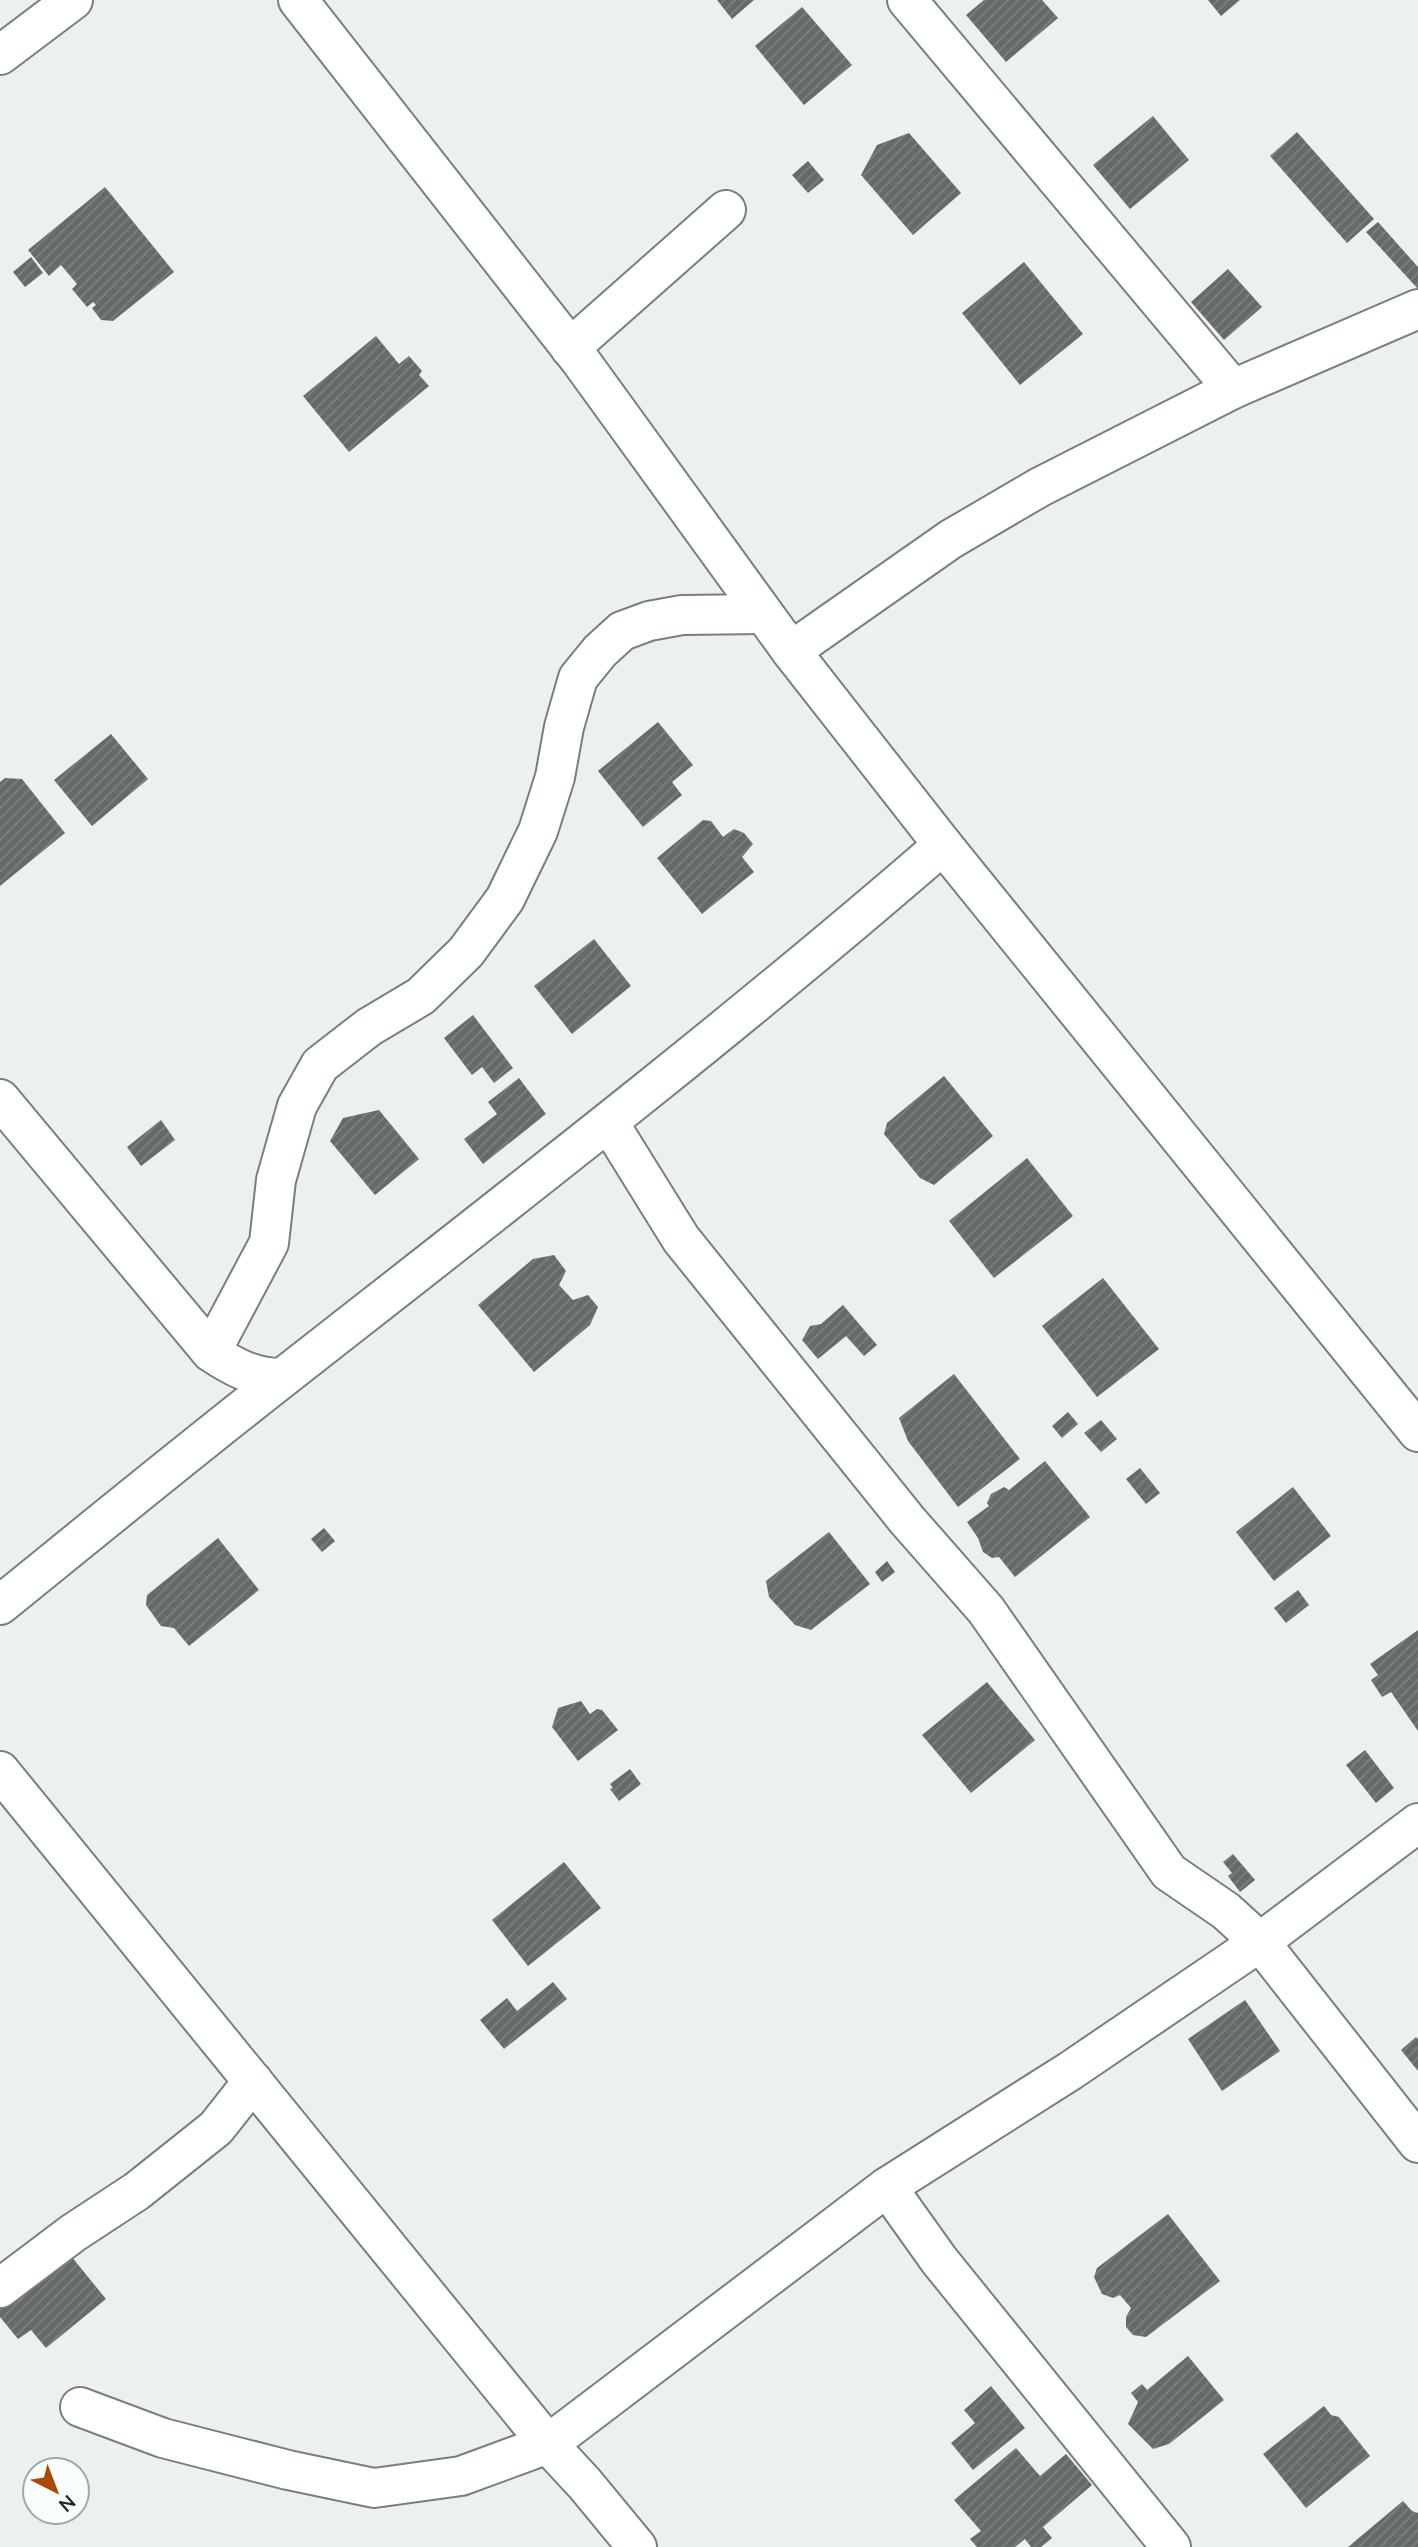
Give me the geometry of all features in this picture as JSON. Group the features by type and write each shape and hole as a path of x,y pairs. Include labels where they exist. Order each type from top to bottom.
{"street":[{"path":"0,55 73,0"},
{"path":"298,0 570,348 791,652 943,845 1418,1432"},
{"path":"907,0 1233,389"},
{"path":"570,348 726,210"},
{"path":"791,652 951,539 1040,487 1233,389 1418,309"},
{"path":"211,1352 269,1243 276,1180 297,1106 320,1065 369,1027 422,996 466,952 505,899 538,831 555,777 564,727 578,678 600,650 622,631 649,621 682,615 763,614"},
{"path":"0,1605 281,1378 609,1123 825,947 943,845"},
{"path":"0,1099 211,1352 233,1367 262,1378 281,1378"},
{"path":"609,1123 681,1239 907,1520 986,1610 1169,1872 1226,1911 1260,1942 1418,2143"},
{"path":"0,1771 548,2444 637,2547"},
{"path":"80,2407 163,2438 288,2470 374,2488 461,2476 548,2444 887,2187 1070,2071 1260,1942 1418,1823"},
{"path":"0,2288 73,2233 137,2191 216,2128 253,2081"},
{"path":"887,2187 939,2260 1171,2547"}],"building":[{"path":"717,0 754,0 732,19"},
{"path":"984,0 1042,0 1058,18 1006,62 966,15"},
{"path":"1208,0 1240,0 1221,16"},
{"path":"802,7 852,65 804,105 755,46"},
{"path":"1153,116 1189,160 1130,209 1093,165"},
{"path":"1297,132 1374,219 1347,243 1270,156"},
{"path":"909,133 961,193 913,235 861,175 877,145"},
{"path":"808,161 824,180 808,193 792,175"},
{"path":"105,187 174,272 113,321 101,320 92,308 96,305 93,302 87,307 72,289 77,284 61,265 49,276 28,250"},
{"path":"1378,222 1418,267 1418,289 1366,232"},
{"path":"31,257 43,273 25,287 13,272"},
{"path":"1024,262 1083,334 1020,385 962,313"},
{"path":"1228,269 1262,307 1224,340 1191,302"},
{"path":"376,336 399,364 409,356 422,371 419,375 429,386 349,452 303,396"},
{"path":"658,722 693,765 672,782 682,795 643,827 598,771"},
{"path":"111,734 148,779 92,826 54,780"},
{"path":"5,778 22,779 65,833 0,886 0,782"},
{"path":"703,820 711,821 723,837 734,829 744,833 753,844 742,857 754,872 702,914 657,858"},
{"path":"594,939 631,986 572,1034 534,986"},
{"path":"473,1015 513,1068 494,1083 482,1067 472,1075 444,1038"},
{"path":"944,1076 993,1136 934,1185 920,1178 884,1134 887,1123"},
{"path":"519,1078 546,1114 483,1164 464,1139 497,1114 488,1102"},
{"path":"379,1110 419,1159 375,1195 330,1141 343,1118"},
{"path":"161,1120 175,1140 141,1166 127,1147"},
{"path":"1027,1158 1073,1216 994,1278 949,1221"},
{"path":"554,1255 566,1271 559,1285 573,1300 588,1295 598,1307 590,1325 534,1372 478,1305 533,1259"},
{"path":"1103,1278 1159,1349 1097,1397 1042,1326"},
{"path":"843,1305 877,1345 864,1356 846,1336 818,1359 802,1340 810,1326 821,1324"},
{"path":"954,1374 1020,1459 958,1507 908,1441 899,1418"},
{"path":"1068,1412 1078,1424 1062,1438 1052,1426"},
{"path":"1101,1420 1117,1439 1101,1452 1084,1433"},
{"path":"1045,1461 1090,1517 1015,1577 999,1557 992,1558 983,1552 978,1538 967,1522 989,1506 987,1503 991,1494 1004,1487 1009,1490"},
{"path":"1140,1468 1160,1493 1146,1504 1126,1479"},
{"path":"1293,1487 1331,1536 1274,1581 1236,1532"},
{"path":"324,1528 335,1541 322,1552 311,1539"},
{"path":"829,1532 870,1584 811,1630 795,1625 769,1597 766,1581"},
{"path":"218,1538 259,1590 189,1646 174,1628 161,1626 146,1605 147,1595"},
{"path":"887,1561 895,1572 882,1582 875,1572"},
{"path":"1298,1590 1309,1605 1286,1623 1274,1608"},
{"path":"1418,1630 1418,1731 1391,1692 1382,1697 1371,1680 1378,1675 1370,1664"},
{"path":"987,1682 1035,1740 971,1793 922,1735"},
{"path":"581,1701 590,1714 597,1709 602,1710 618,1730 578,1761 552,1727 558,1708"},
{"path":"1365,1750 1394,1788 1376,1803 1346,1765"},
{"path":"630,1769 641,1784 619,1801 610,1789 613,1788 610,1784"},
{"path":"1233,1854 1255,1880 1240,1892 1228,1876 1232,1873 1223,1862"},
{"path":"564,1862 601,1908 528,1966 492,1920"},
{"path":"553,1982 567,1999 504,2049 480,2020 507,1998 517,2011"},
{"path":"1245,2000 1280,2051 1222,2091 1188,2039"},
{"path":"1416,2037 1418,2039 1418,2071 1401,2050"},
{"path":"1168,2214 1220,2281 1146,2337 1133,2335 1126,2327 1126,2317 1131,2308 1120,2295 1113,2298 1102,2294 1094,2277 1097,2268"},
{"path":"71,2256 106,2299 46,2348 31,2330 18,2339 0,2317 0,2301"},
{"path":"1188,2356 1224,2400 1169,2444 1153,2449 1128,2424 1138,2402 1131,2393 1142,2384 1147,2390"},
{"path":"991,2386 1025,2428 973,2470 951,2443 975,2423 964,2410"},
{"path":"1324,2406 1331,2415 1339,2417 1370,2456 1306,2508 1263,2454"},
{"path":"1016,2448 1040,2476 1066,2454 1092,2485 1043,2527 1052,2538 1041,2547 1031,2547 1025,2539 1015,2547 977,2547 970,2539 981,2531 954,2500"},
{"path":"1403,2501 1412,2511 1418,2513 1418,2547 1348,2547"}]}
